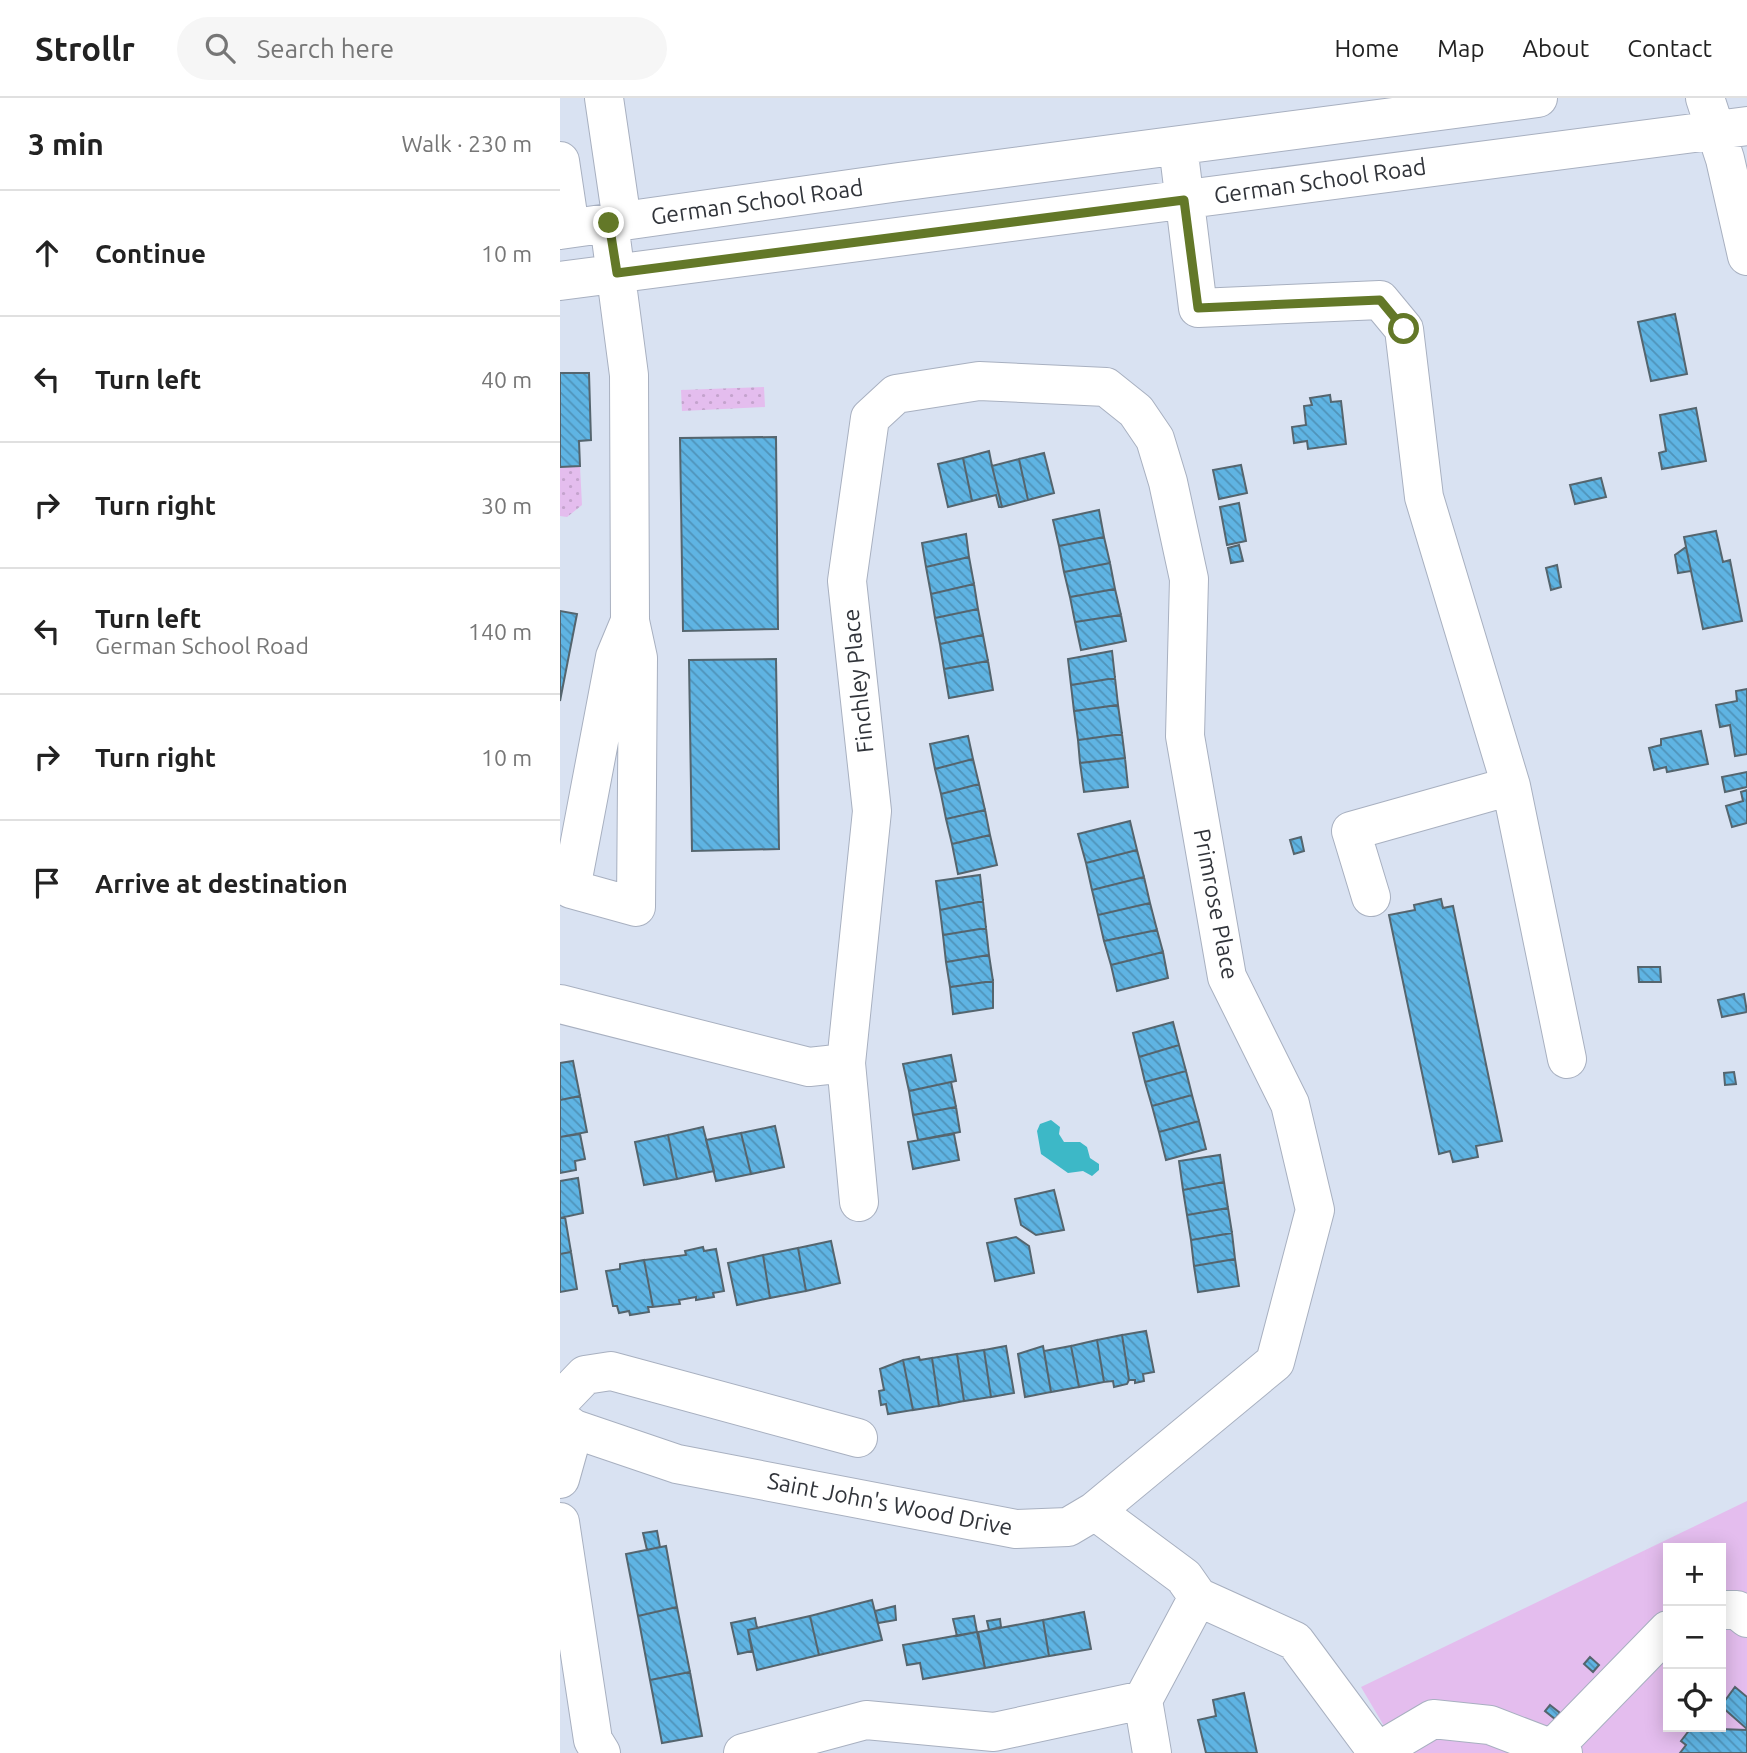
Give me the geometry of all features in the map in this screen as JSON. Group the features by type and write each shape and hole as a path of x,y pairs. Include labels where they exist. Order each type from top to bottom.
{"street":[{"path":"604,98 616,222 617,273 629,375 630,621 638,658 636,906 571,889 615,657 630,621"},
{"name":"German School Road","path":"565,229 1538,98"},
{"path":"1723,118 1747,256"},
{"name":"German School Road","path":"560,281 1184,200 1723,118"},
{"path":"1178,146 1198,308 1380,300 1404,329 1424,497 1511,786 1567,1059"},
{"path":"560,161 565,229"},
{"name":"Finchley Place","path":"859,1202 846,1063 872,811 848,581 870,418 896,394 979,381"},
{"name":"Primrose Place","path":"979,381 1106,387 1136,411 1155,439 1189,579 1185,736 1227,977 1290,1104 1315,1210 1275,1362 1095,1511"},
{"path":"1371,897 1351,831 1511,786"},
{"path":"560,1004 809,1067 846,1063"},
{"path":"560,1479 565,1416 584,1375 611,1371 858,1438"},
{"name":"Saint John's Wood Drive","path":"565,1416 677,1464 1016,1529 1068,1527 1095,1511"},
{"path":"1095,1511 1184,1577 1198,1597 1295,1641 1378,1752 1433,1719 1490,1725 1558,1750 1663,1635"},
{"path":"560,1522 593,1740 601,1753"},
{"path":"1152,1753 1143,1700 1198,1597"},
{"path":"1726,1610 1737,1610 1747,1618"},
{"path":"743,1753 866,1720 995,1732 1143,1700"}],"shaded area":[{"path":"764,387 765,407 682,411 681,390"},
{"path":"580,466 582,505 567,517 560,516 560,467"},
{"path":"1747,1501 1747,1753 1400,1753 1361,1687"}],"water":[{"path":"1051,1120 1060,1127 1059,1134 1064,1142 1080,1142 1087,1147 1090,1158 1099,1164 1099,1170 1092,1176 1083,1171 1068,1173 1041,1154 1037,1131 1040,1124"}],"building":[{"path":"1675,314 1687,374 1651,381 1638,322"},
{"path":"560,373 589,373 591,440 579,441 580,466 560,467"},
{"path":"1330,395 1331,402 1341,401 1346,444 1308,449 1307,441 1294,443 1292,427 1306,425 1304,406 1312,405 1310,398"},
{"path":"1696,408 1706,461 1662,469 1659,453 1666,451 1660,415"},
{"path":"776,437 778,629 683,631 680,438"},
{"path":"989,451 1002,507 999,507 996,495 972,501 963,458"},
{"path":"1044,453 1054,493 1028,500 1019,459"},
{"path":"963,458 972,501 948,507 938,464"},
{"path":"1019,459 1028,500 1002,507 992,466"},
{"path":"1241,465 1247,493 1219,499 1213,470"},
{"path":"1601,478 1606,497 1575,504 1570,485"},
{"path":"1239,503 1246,541 1227,545 1220,507"},
{"path":"1099,510 1104,537 1059,546 1053,520"},
{"path":"1716,531 1723,562 1730,560 1742,621 1703,629 1684,537"},
{"path":"966,534 969,557 926,567 922,543"},
{"path":"1104,537 1110,563 1064,572 1059,546"},
{"path":"1239,545 1243,561 1231,563 1228,548"},
{"path":"1686,547 1691,571 1678,573 1675,555"},
{"path":"969,557 974,584 931,594 926,567"},
{"path":"1110,563 1115,589 1070,597 1064,572"},
{"path":"1557,565 1561,587 1551,590 1546,568"},
{"path":"974,584 978,609 935,618 931,594"},
{"path":"1115,589 1121,615 1075,622 1070,597"},
{"path":"978,609 983,635 940,644 935,618"},
{"path":"560,611 577,614 560,701"},
{"path":"1121,615 1126,641 1081,650 1075,622"},
{"path":"983,635 988,661 944,669 940,644"},
{"path":"1112,651 1115,678 1071,685 1068,659"},
{"path":"776,659 779,849 692,851 689,660"},
{"path":"988,661 993,690 949,698 944,669"},
{"path":"1115,678 1118,705 1074,711 1071,685"},
{"path":"1747,689 1747,754 1735,756 1730,725 1720,727 1716,705 1737,701 1736,691"},
{"path":"1118,705 1122,734 1078,740 1074,711"},
{"path":"1701,731 1708,764 1667,772 1666,767 1654,770 1649,748 1661,745 1661,739"},
{"path":"1122,734 1125,758 1080,763 1078,740"},
{"path":"968,736 973,759 935,769 930,744"},
{"path":"1125,758 1128,787 1084,792 1080,763"},
{"path":"973,759 979,784 941,794 935,769"},
{"path":"1747,772 1747,787 1725,792 1722,777"},
{"path":"979,784 985,810 946,819 941,794"},
{"path":"1747,790 1747,823 1732,827 1726,806 1743,801 1741,792"},
{"path":"985,810 990,835 952,844 946,819"},
{"path":"1130,821 1137,850 1086,863 1078,834"},
{"path":"990,835 997,865 958,874 952,844"},
{"path":"1301,837 1304,851 1294,854 1290,840"},
{"path":"1137,850 1144,877 1092,890 1086,863"},
{"path":"980,875 983,901 940,910 936,881"},
{"path":"1144,877 1150,903 1098,915 1092,890"},
{"path":"1441,899 1443,908 1453,906 1502,1141 1476,1146 1478,1157 1453,1162 1450,1151 1439,1154 1389,915 1415,910 1414,905"},
{"path":"983,901 986,928 943,935 940,910"},
{"path":"1150,903 1157,930 1104,941 1098,915"},
{"path":"986,928 989,955 946,962 943,935"},
{"path":"1157,930 1163,952 1111,965 1104,941"},
{"path":"1163,952 1168,978 1117,991 1111,965"},
{"path":"989,955 993,981 950,987 946,962"},
{"path":"1638,967 1660,967 1661,982 1639,982"},
{"path":"993,981 993,1008 953,1014 950,987"},
{"path":"1744,994 1747,1012 1722,1017 1718,1000"},
{"path":"1173,1022 1179,1045 1139,1057 1133,1033"},
{"path":"1179,1045 1186,1071 1145,1082 1139,1057"},
{"path":"951,1055 956,1081 909,1091 903,1064"},
{"path":"573,1061 580,1096 560,1100 560,1063"},
{"path":"1186,1071 1192,1095 1152,1106 1145,1082"},
{"path":"1734,1072 1736,1084 1725,1085 1724,1073"},
{"path":"951,1082 956,1107 913,1115 909,1091"},
{"path":"1192,1095 1199,1121 1159,1132 1152,1106"},
{"path":"580,1096 587,1132 560,1137 560,1100"},
{"path":"956,1107 960,1132 918,1140 913,1115"},
{"path":"1199,1121 1206,1149 1166,1160 1159,1132"},
{"path":"775,1126 784,1167 751,1174 741,1133"},
{"path":"703,1127 714,1171 677,1179 668,1135"},
{"path":"741,1133 751,1174 716,1181 706,1140"},
{"path":"580,1134 585,1159 575,1161 576,1170 560,1173 560,1137"},
{"path":"954,1134 959,1160 913,1169 908,1142"},
{"path":"668,1135 677,1179 644,1185 635,1142"},
{"path":"1220,1155 1224,1182 1183,1190 1179,1161"},
{"path":"578,1178 583,1213 560,1218 560,1181"},
{"path":"1224,1182 1228,1208 1187,1215 1183,1190"},
{"path":"1054,1190 1064,1230 1036,1235 1021,1225 1015,1199"},
{"path":"1228,1208 1232,1233 1191,1240 1187,1215"},
{"path":"565,1217 571,1252 560,1254 560,1218"},
{"path":"1232,1233 1235,1259 1194,1266 1191,1240"},
{"path":"1016,1237 1029,1246 1034,1273 995,1281 987,1243"},
{"path":"831,1241 840,1283 806,1291 798,1248"},
{"path":"703,1247 704,1251 716,1249 724,1291 713,1293 714,1297 696,1300 696,1297 679,1300 680,1304 653,1307 644,1260 686,1255 685,1251"},
{"path":"798,1248 806,1291 770,1298 763,1255"},
{"path":"571,1252 577,1289 560,1292 560,1254"},
{"path":"763,1255 770,1298 737,1305 728,1263"},
{"path":"1235,1259 1239,1286 1198,1292 1194,1266"},
{"path":"644,1260 653,1307 648,1307 649,1312 630,1315 629,1311 619,1313 617,1306 613,1306 606,1271 620,1269 620,1264"},
{"path":"1146,1331 1154,1372 1143,1374 1144,1381 1135,1383 1135,1380 1129,1380 1122,1335"},
{"path":"1122,1335 1129,1380 1127,1384 1114,1387 1113,1381 1104,1382 1097,1340"},
{"path":"1097,1340 1104,1382 1079,1387 1071,1346"},
{"path":"1006,1346 1014,1393 991,1397 984,1350"},
{"path":"1043,1346 1051,1392 1025,1397 1018,1354"},
{"path":"1071,1346 1079,1387 1051,1392 1044,1351"},
{"path":"984,1350 991,1397 964,1401 957,1354"},
{"path":"957,1354 964,1401 939,1406 932,1358"},
{"path":"919,1357 920,1360 932,1358 939,1406 913,1410 903,1360"},
{"path":"903,1360 913,1410 888,1414 886,1404 881,1405 879,1391 884,1390 880,1369"},
{"path":"657,1531 660,1547 647,1550 643,1533"},
{"path":"666,1546 677,1607 638,1616 626,1554"},
{"path":"872,1600 882,1640 819,1655 810,1616"},
{"path":"895,1606 896,1620 878,1623 875,1611"},
{"path":"677,1607 690,1672 650,1680 638,1616"},
{"path":"1084,1612 1091,1649 1049,1656 1043,1620"},
{"path":"810,1616 819,1655 757,1670 748,1630"},
{"path":"974,1616 977,1632 957,1636 953,1619"},
{"path":"755,1618 757,1628 748,1630 752,1651 738,1654 731,1623"},
{"path":"1000,1619 1001,1627 989,1630 987,1621"},
{"path":"1043,1620 1049,1656 985,1668 978,1632"},
{"path":"977,1632 985,1668 923,1679 920,1663 907,1665 903,1645"},
{"path":"1590,1657 1599,1665 1593,1672 1584,1664"},
{"path":"690,1672 702,1736 662,1743 650,1680"},
{"path":"1735,1687 1747,1697 1747,1729 1726,1710 1726,1699"},
{"path":"1244,1693 1257,1753 1206,1753 1198,1720 1216,1716 1213,1700"},
{"path":"1550,1705 1560,1713 1555,1719 1545,1711"},
{"path":"1747,1730 1747,1753 1680,1753 1686,1745 1681,1741 1688,1732"}],"route":[{"path":"609,223 617,273 1184,200 1198,308 1380,300 1404,329"}]}
